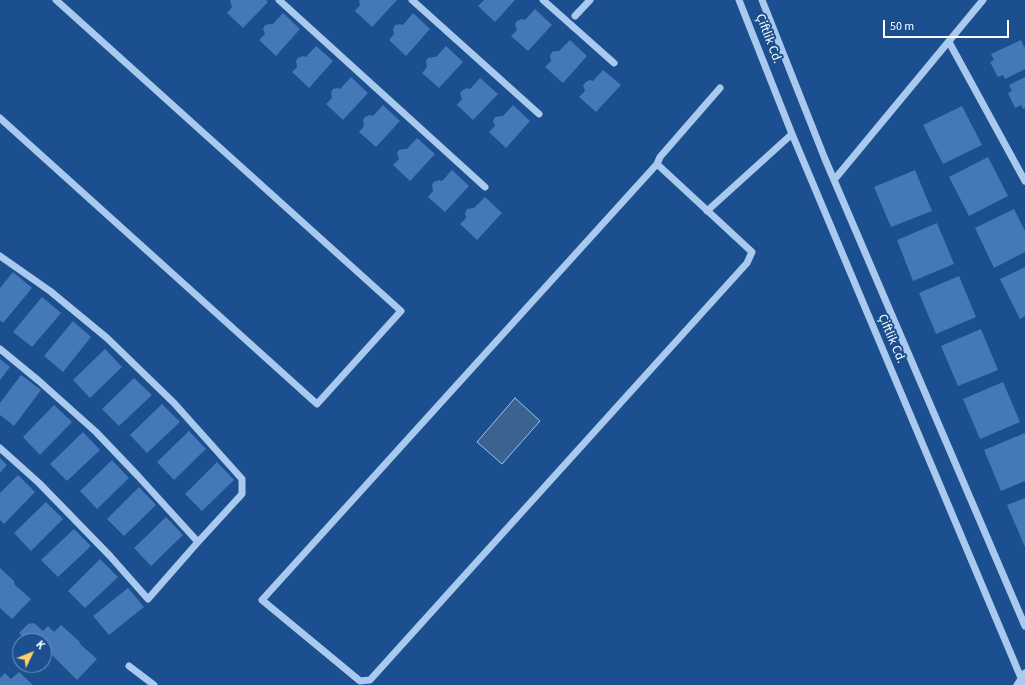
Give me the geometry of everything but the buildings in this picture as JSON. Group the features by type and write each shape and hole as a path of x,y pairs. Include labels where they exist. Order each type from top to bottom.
{"street":[{"path":"0,118 317,404 401,311 56,0"},
{"path":"279,0 485,187"},
{"path":"412,0 539,114"},
{"path":"543,0 614,64"},
{"path":"575,16 590,0"},
{"name":"Çiftlik Cd.","path":"739,0 792,134 1022,681"},
{"name":"Çiftlik Cd.","path":"762,0 834,180 1025,626"},
{"path":"834,180 983,0"},
{"path":"949,42 1025,181"},
{"path":"657,164 752,252 747,262 370,680 360,681 262,600 657,164 660,157 720,88"},
{"path":"707,211 792,134"},
{"path":"0,256 50,291 107,338 174,403 242,479 242,494 148,599 110,556 39,483 0,448"},
{"path":"0,349 39,381 96,432 198,542"},
{"path":"130,666 154,685"}],"water":[{"path":"515,398 540,421 502,464 477,442"}]}
